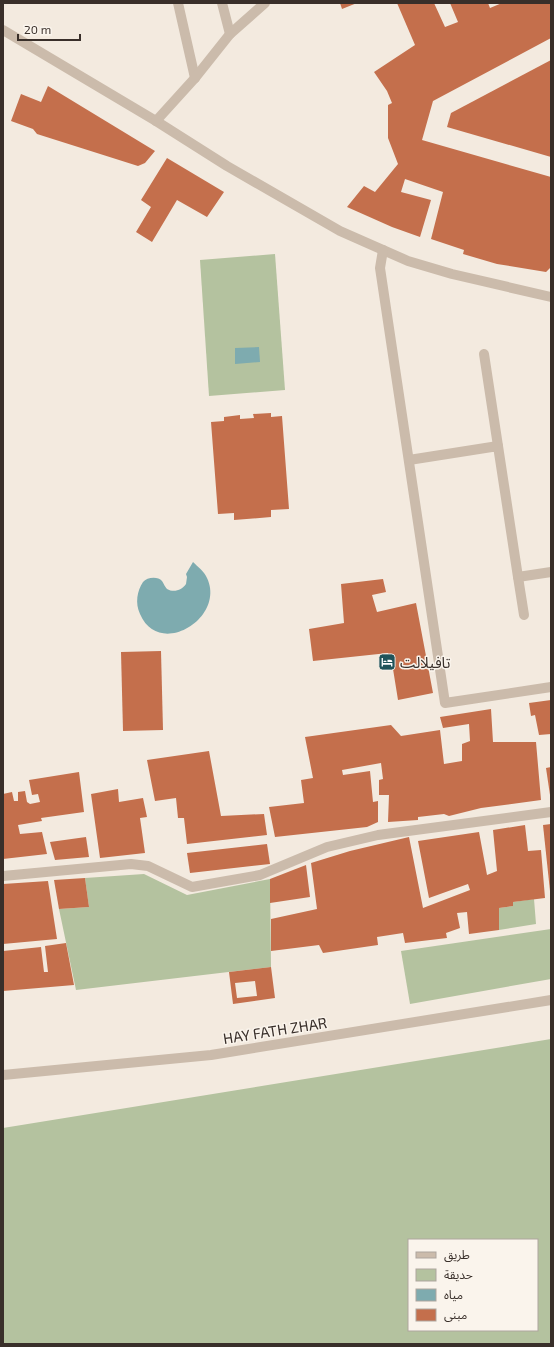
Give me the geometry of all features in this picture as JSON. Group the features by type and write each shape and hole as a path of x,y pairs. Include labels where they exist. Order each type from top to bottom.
{"street":[{"path":"178,3 195,78"},
{"path":"222,3 230,34"},
{"path":"156,121 195,78 230,34 265,3"},
{"path":"3,30 156,121 227,166 334,227 408,261 452,274 551,297"},
{"path":"382,250 380,268 445,704 551,687"},
{"path":"484,354 524,615"},
{"path":"409,460 498,446"},
{"path":"518,577 551,572"},
{"path":"3,876 131,864 148,866 192,887 260,875 327,847 378,835 551,812"},
{"name":"HAY FATH ZHAR","path":"3,1076 211,1055 551,1000"}],"green space":[{"path":"275,254 285,390 209,396 200,260"},
{"path":"144,874 187,895 270,879 271,967 76,990 59,909 89,907 85,878"},
{"path":"534,899 536,924 499,930 499,908 513,906 513,902"},
{"path":"551,929 551,979 410,1004 401,951"},
{"path":"551,1039 551,1344 3,1344 3,1128"}],"water":[{"path":"259,347 260,362 235,364 235,348"},
{"path":"193,562 203,571 206,576 210,593 207,607 199,619 188,628 175,633 161,633 149,627 138,610 138,593 143,582 150,578 155,578 160,579 167,589 175,591 180,589 186,584 186,574"}],"building":[{"path":"340,3 357,3 342,9"},
{"path":"397,3 434,3 445,27 458,22 450,3 488,3 490,8 502,3 551,3 551,38 433,101 422,140 551,177 551,267 546,272 497,264 463,254 464,250 431,239 443,192 405,179 401,192 431,200 420,237 392,227 347,207 364,186 375,192 398,164 388,138 388,105 392,103 387,91 374,72 415,45"},
{"path":"551,60 551,157 447,127 451,113"},
{"path":"48,86 155,151 145,163 138,166 37,134 33,129 11,121 21,94 41,102"},
{"path":"167,158 224,192 207,217 177,200 152,242 136,232 151,207 141,200"},
{"path":"271,413 271,417 282,416 289,509 271,510 271,517 234,520 234,513 218,514 211,422 224,421 224,417 240,415 240,419 254,418 253,414"},
{"path":"383,579 386,592 372,595 377,612 416,603 433,693 398,700 393,669 388,653 313,661 309,629 344,623 341,584"},
{"path":"161,651 163,730 123,731 121,652"},
{"path":"551,700 551,734 539,735 535,715 531,716 529,703"},
{"path":"491,709 493,742 536,742 541,800 481,808 449,816 444,814 418,817 418,820 388,822 389,795 379,795 379,780 383,779 381,763 342,770 343,775 370,771 373,802 378,801 378,822 367,827 275,837 269,807 304,803 301,780 313,778 305,737 391,725 401,736 440,730 444,764 462,761 462,744 470,741 469,724 443,728 440,717"},
{"path":"209,751 221,816 264,814 267,835 187,844 184,818 178,818 176,798 155,801 147,760"},
{"path":"551,767 551,795 550,795 546,768"},
{"path":"79,772 84,812 41,818 42,821 18,825 20,834 42,832 47,854 3,859 3,794 12,792 14,801 18,801 18,792 25,791 27,802 30,804 40,802 38,794 32,795 29,780"},
{"path":"118,789 119,802 143,798 147,817 140,818 145,853 100,858 91,794"},
{"path":"551,824 551,891 550,891 543,825"},
{"path":"525,825 528,851 541,850 545,898 513,902 513,906 499,908 499,930 469,934 467,912 457,913 460,928 446,933 447,938 405,943 403,933 377,937 378,945 323,953 319,945 271,951 271,919 317,909 311,863 350,851 409,837 423,908 470,890 468,884 429,898 418,841 479,832 487,875 497,871 493,830"},
{"path":"86,837 89,857 55,860 50,842"},
{"path":"267,844 270,864 190,873 187,853"},
{"path":"306,865 310,897 270,903 270,879"},
{"path":"85,878 89,907 59,909 54,880"},
{"path":"48,881 57,939 3,944 3,884"},
{"path":"66,943 74,985 3,991 3,951 41,947 44,972 48,972 45,946"},
{"path":"271,967 275,998 233,1004 229,972","holes":["255,981 257,996 237,998 235,983"]}],"place":[{"name":"تافيلالت","path":"387,662"}]}
